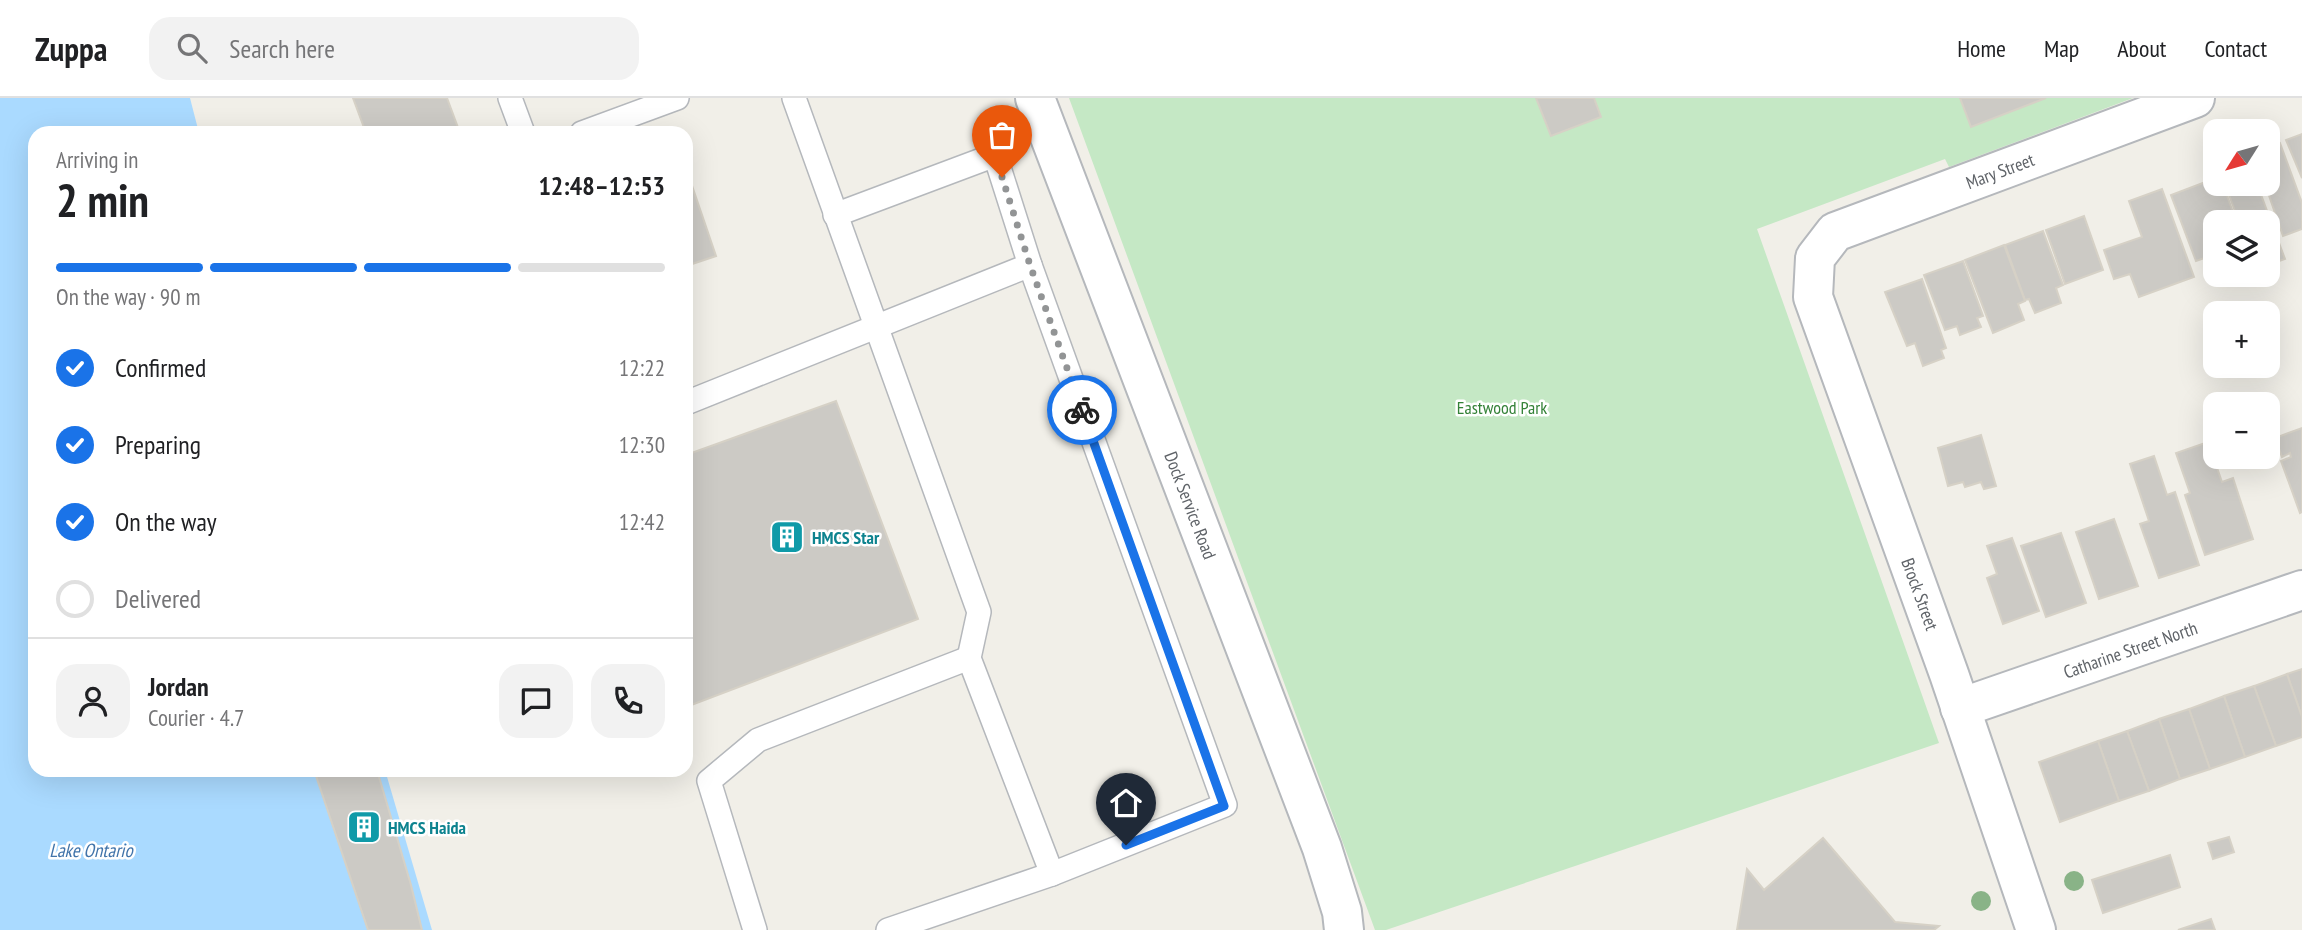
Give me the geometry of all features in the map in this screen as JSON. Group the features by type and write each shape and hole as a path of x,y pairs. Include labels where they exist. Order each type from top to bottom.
{"street":[{"name":"Dock Service Road","path":"1035,98 1322,848 1343,921"},
{"name":"Mary Street","path":"1815,258 1835,232 2195,98"},
{"name":"Brock Street","path":"1815,258 1813,297 2036,930"},
{"name":"Catharine Street North","path":"1960,708 2302,590"}],"lane":[{"path":"510,98 520,126"},
{"path":"601,126 677,98"},
{"path":"794,98 979,612 969,658 1052,874"},
{"path":"835,215 995,155 1030,265 1224,806 1052,874 888,930"},
{"path":"693,400 1030,265"},
{"path":"755,930 709,781 758,740 969,658"}],"green space":[{"name":"Eastwood Park","path":"1069,98 2133,98 1949,167 1945,159 1757,229 1939,743 1386,930 1375,930"}],"water":[{"name":"Lake Ontario","path":"0,98 190,98 197,126 28,126 28,777 387,777 432,930 0,930"}],"building":[{"path":"353,98 447,98 457,126 363,126"},
{"path":"1536,98 1594,98 1601,117 1551,136"},
{"path":"1960,98 2046,98 1971,127"},
{"path":"2302,134 2302,178 2286,140"},
{"path":"2280,143 2302,203 2302,229 2283,236 2280,210 2274,210 2269,196 2280,196"},
{"path":"2203,183 2203,196 2227,196 2232,210 2203,210 2203,259 2196,261 2171,195"},
{"path":"693,189 716,256 693,264"},
{"path":"2162,189 2194,277 2139,297 2130,274 2114,279 2104,250 2142,237 2129,201"},
{"path":"2229,196 2261,196 2267,210 2235,210"},
{"path":"2084,216 2103,270 2065,284 2046,230"},
{"path":"2043,231 2063,285 2056,288 2061,303 2035,313 2029,299 2025,300 2005,245"},
{"path":"2004,245 2025,301 2018,304 2024,320 1993,333 1965,260"},
{"path":"2280,246 2285,259 2280,261"},
{"path":"1963,261 1983,316 1977,318 1981,327 1960,335 1957,326 1945,330 1924,275"},
{"path":"1922,279 1946,348 1941,350 1944,358 1923,366 1915,343 1907,346 1885,292"},
{"name":"HMCS Star","path":"836,401 918,619 693,704 693,452"},
{"path":"2302,428 2300,513 2281,461 2291,457 2290,453 2282,457 2280,436"},
{"path":"1981,435 1996,486 1984,489 1981,482 1965,487 1963,482 1948,486 1938,448"},
{"path":"2203,444 2203,469 2217,469 2222,482 2233,478 2253,539 2205,555 2185,495 2190,493 2176,453"},
{"path":"2154,456 2167,495 2175,492 2199,565 2159,578 2140,524 2149,521 2130,464"},
{"path":"2114,519 2138,586 2099,599 2076,532"},
{"path":"2061,533 2086,603 2046,617 2021,546"},
{"path":"2012,538 2039,611 2003,624 1987,578 1997,574 1987,546"},
{"path":"2302,669 2302,717 2287,674"},
{"path":"2287,674 2302,717 2302,737 2276,746 2254,686"},
{"path":"2254,686 2276,746 2245,757 2224,696"},
{"path":"2224,696 2245,757 2210,769 2189,709"},
{"path":"2189,709 2210,769 2180,779 2159,719"},
{"path":"2159,719 2180,779 2149,791 2127,731"},
{"path":"2127,731 2149,791 2119,801 2098,741"},
{"path":"2098,741 2119,801 2060,822 2039,762"},
{"name":"HMCS Haida","path":"316,777 379,777 422,930 368,930"},
{"path":"2229,837 2234,852 2213,859 2208,843"},
{"path":"1823,838 1895,922 1939,926 1934,930 1737,930 1747,869 1764,890"},
{"path":"2170,855 2180,887 2103,913 2092,880"},
{"path":"2211,919 2215,930 2178,930"}],"way so far":[{"path":"1002,177 1082,410"}],"place":[{"name":"HMCS Star","path":"787,537"},
{"name":"HMCS Haida","path":"364,827"}],"route":[{"path":"1082,410 1224,806 1126,845"}]}
